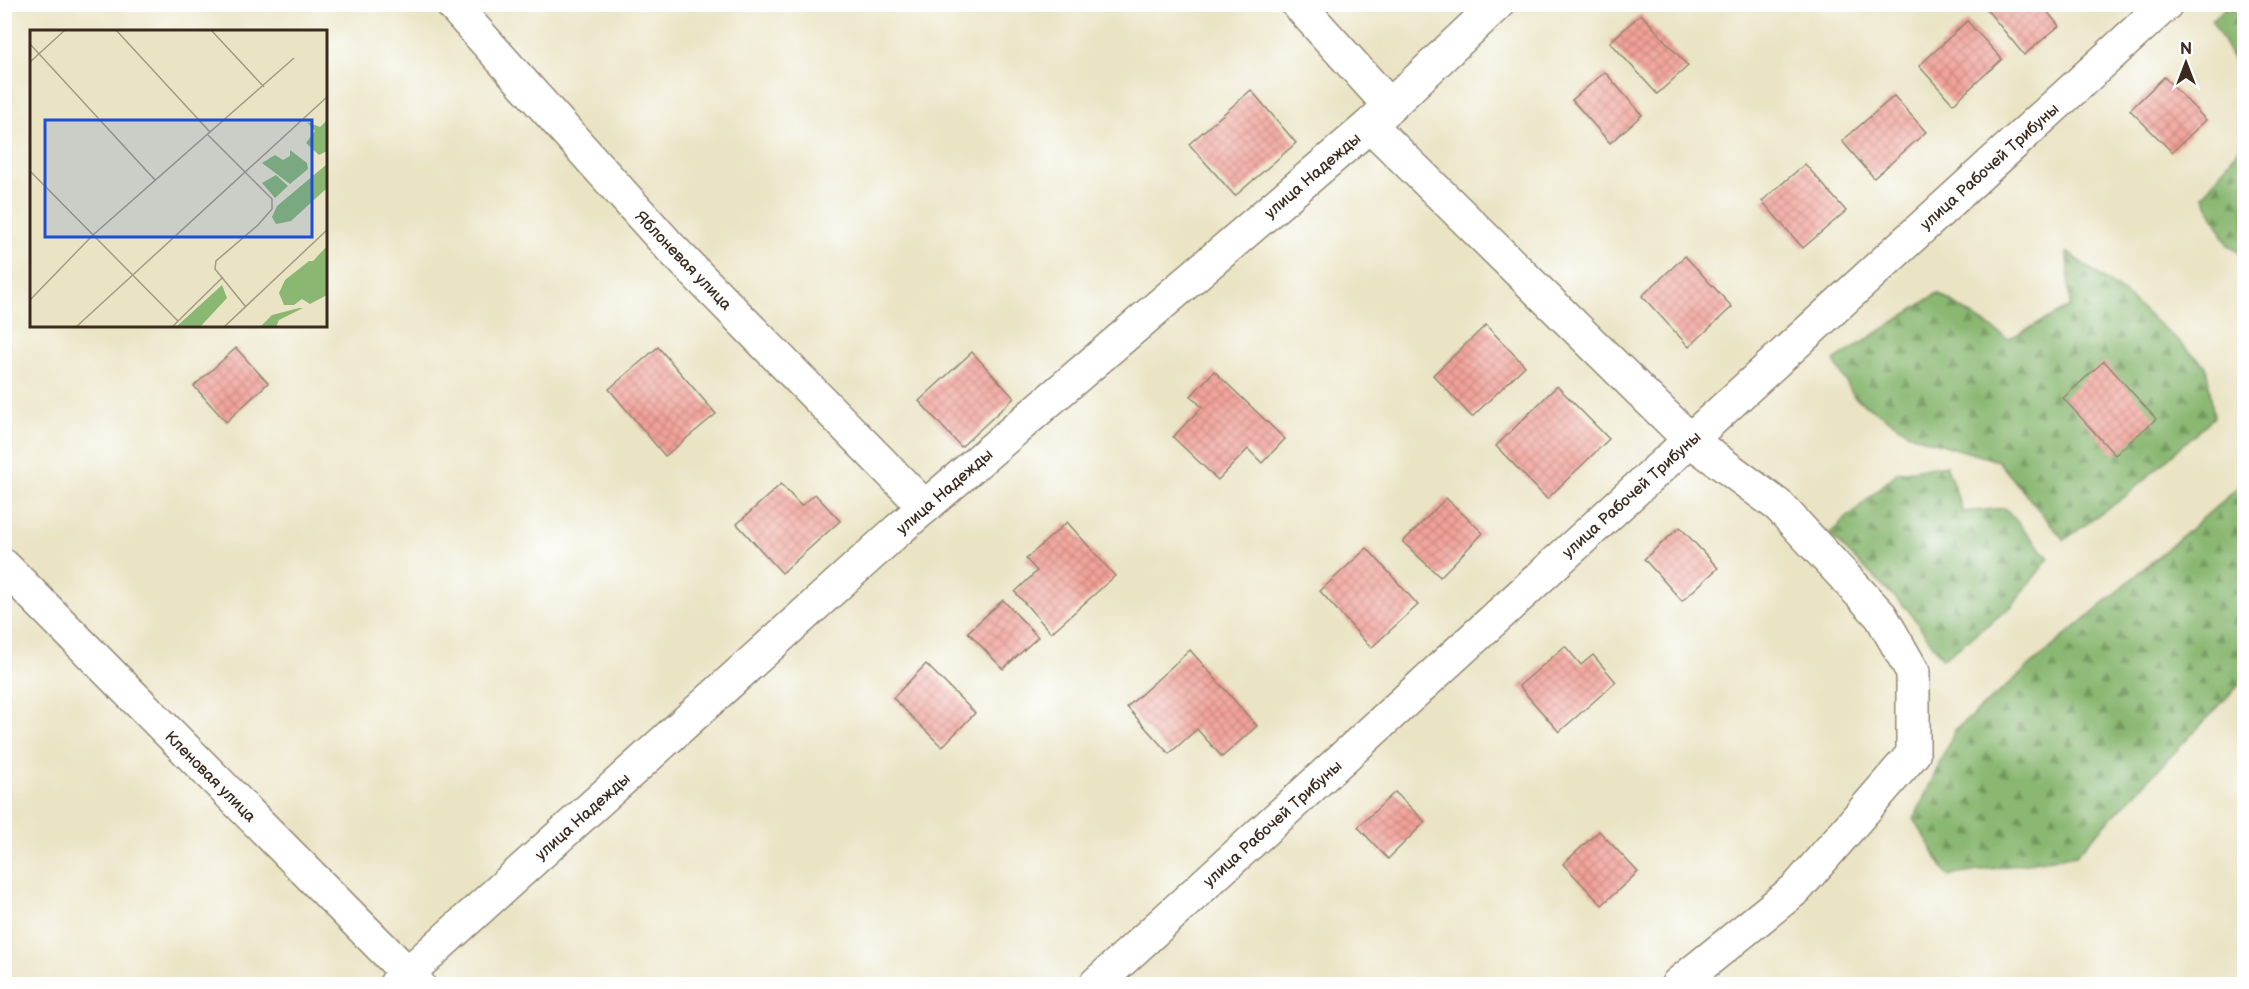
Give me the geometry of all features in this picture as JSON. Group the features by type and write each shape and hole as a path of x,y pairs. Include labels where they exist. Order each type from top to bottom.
{"street":[{"name":"Яблоневая улица","path":"452,4 669,246 925,507"},
{"path":"1298,4 1380,116 1690,440 1779,506 1881,616 1913,672 1913,754 1797,888 1678,984"},
{"name":"улица Надежды","path":"407,981 925,507 1380,116 1497,4"},
{"name":"улица Рабочей Трибуны","path":"1096,984 2166,4"},
{"name":"Кленовая улица","path":"4,566 407,981"}],"green space":[{"path":"2227,6 2244,16 2244,69 2235,62 2212,21"},
{"path":"2244,142 2244,256 2228,245 2203,196"},
{"path":"2067,252 2126,295 2206,366 2214,417 2126,496 2064,540 1998,461 1914,436 1855,398 1834,361 1938,293 2008,339 2070,307"},
{"path":"1946,465 1963,512 2005,508 2049,558 2012,606 1943,659 1909,611 1829,534 1898,472"},
{"path":"2244,483 2244,680 2076,855 1948,876 1914,819 1955,730"}],"building":[{"path":"1982,4 2041,4 2059,26 2024,55"},
{"path":"1641,14 1688,66 1657,94 1610,42"},
{"path":"1967,21 2002,59 1953,104 1919,66"},
{"path":"1605,72 1642,115 1610,143 1572,100"},
{"path":"2164,77 2206,120 2172,152 2130,110"},
{"path":"1251,90 1296,143 1235,196 1189,144"},
{"path":"1894,96 1926,132 1874,178 1842,141"},
{"path":"1805,164 1846,211 1803,248 1762,201"},
{"path":"1685,256 1732,307 1689,347 1642,296"},
{"path":"1486,325 1525,366 1472,417 1433,375"},
{"path":"658,347 716,414 665,456 609,389"},
{"path":"236,348 268,383 226,422 194,386"},
{"path":"972,352 1014,398 961,447 919,401"},
{"path":"2104,361 2156,419 2115,455 2063,398"},
{"path":"1214,371 1285,439 1262,463 1248,449 1218,480 1173,437 1202,407 1191,396"},
{"path":"1557,386 1609,439 1547,499 1496,446"},
{"path":"781,484 801,506 815,494 840,521 782,573 737,524"},
{"path":"1446,498 1483,533 1440,577 1403,542"},
{"path":"1067,522 1115,576 1051,633 1015,592 1037,571 1026,559"},
{"path":"1680,527 1718,568 1682,601 1644,559"},
{"path":"1367,548 1418,605 1371,648 1320,591"},
{"path":"1003,600 1038,637 1003,669 968,632"},
{"path":"1565,646 1581,665 1593,655 1616,682 1559,732 1519,686"},
{"path":"1190,650 1257,726 1222,757 1197,729 1169,754 1127,707"},
{"path":"926,664 975,713 942,747 893,698"},
{"path":"1395,792 1425,822 1388,859 1358,827"},
{"path":"1599,831 1638,872 1602,905 1563,864"}]}
